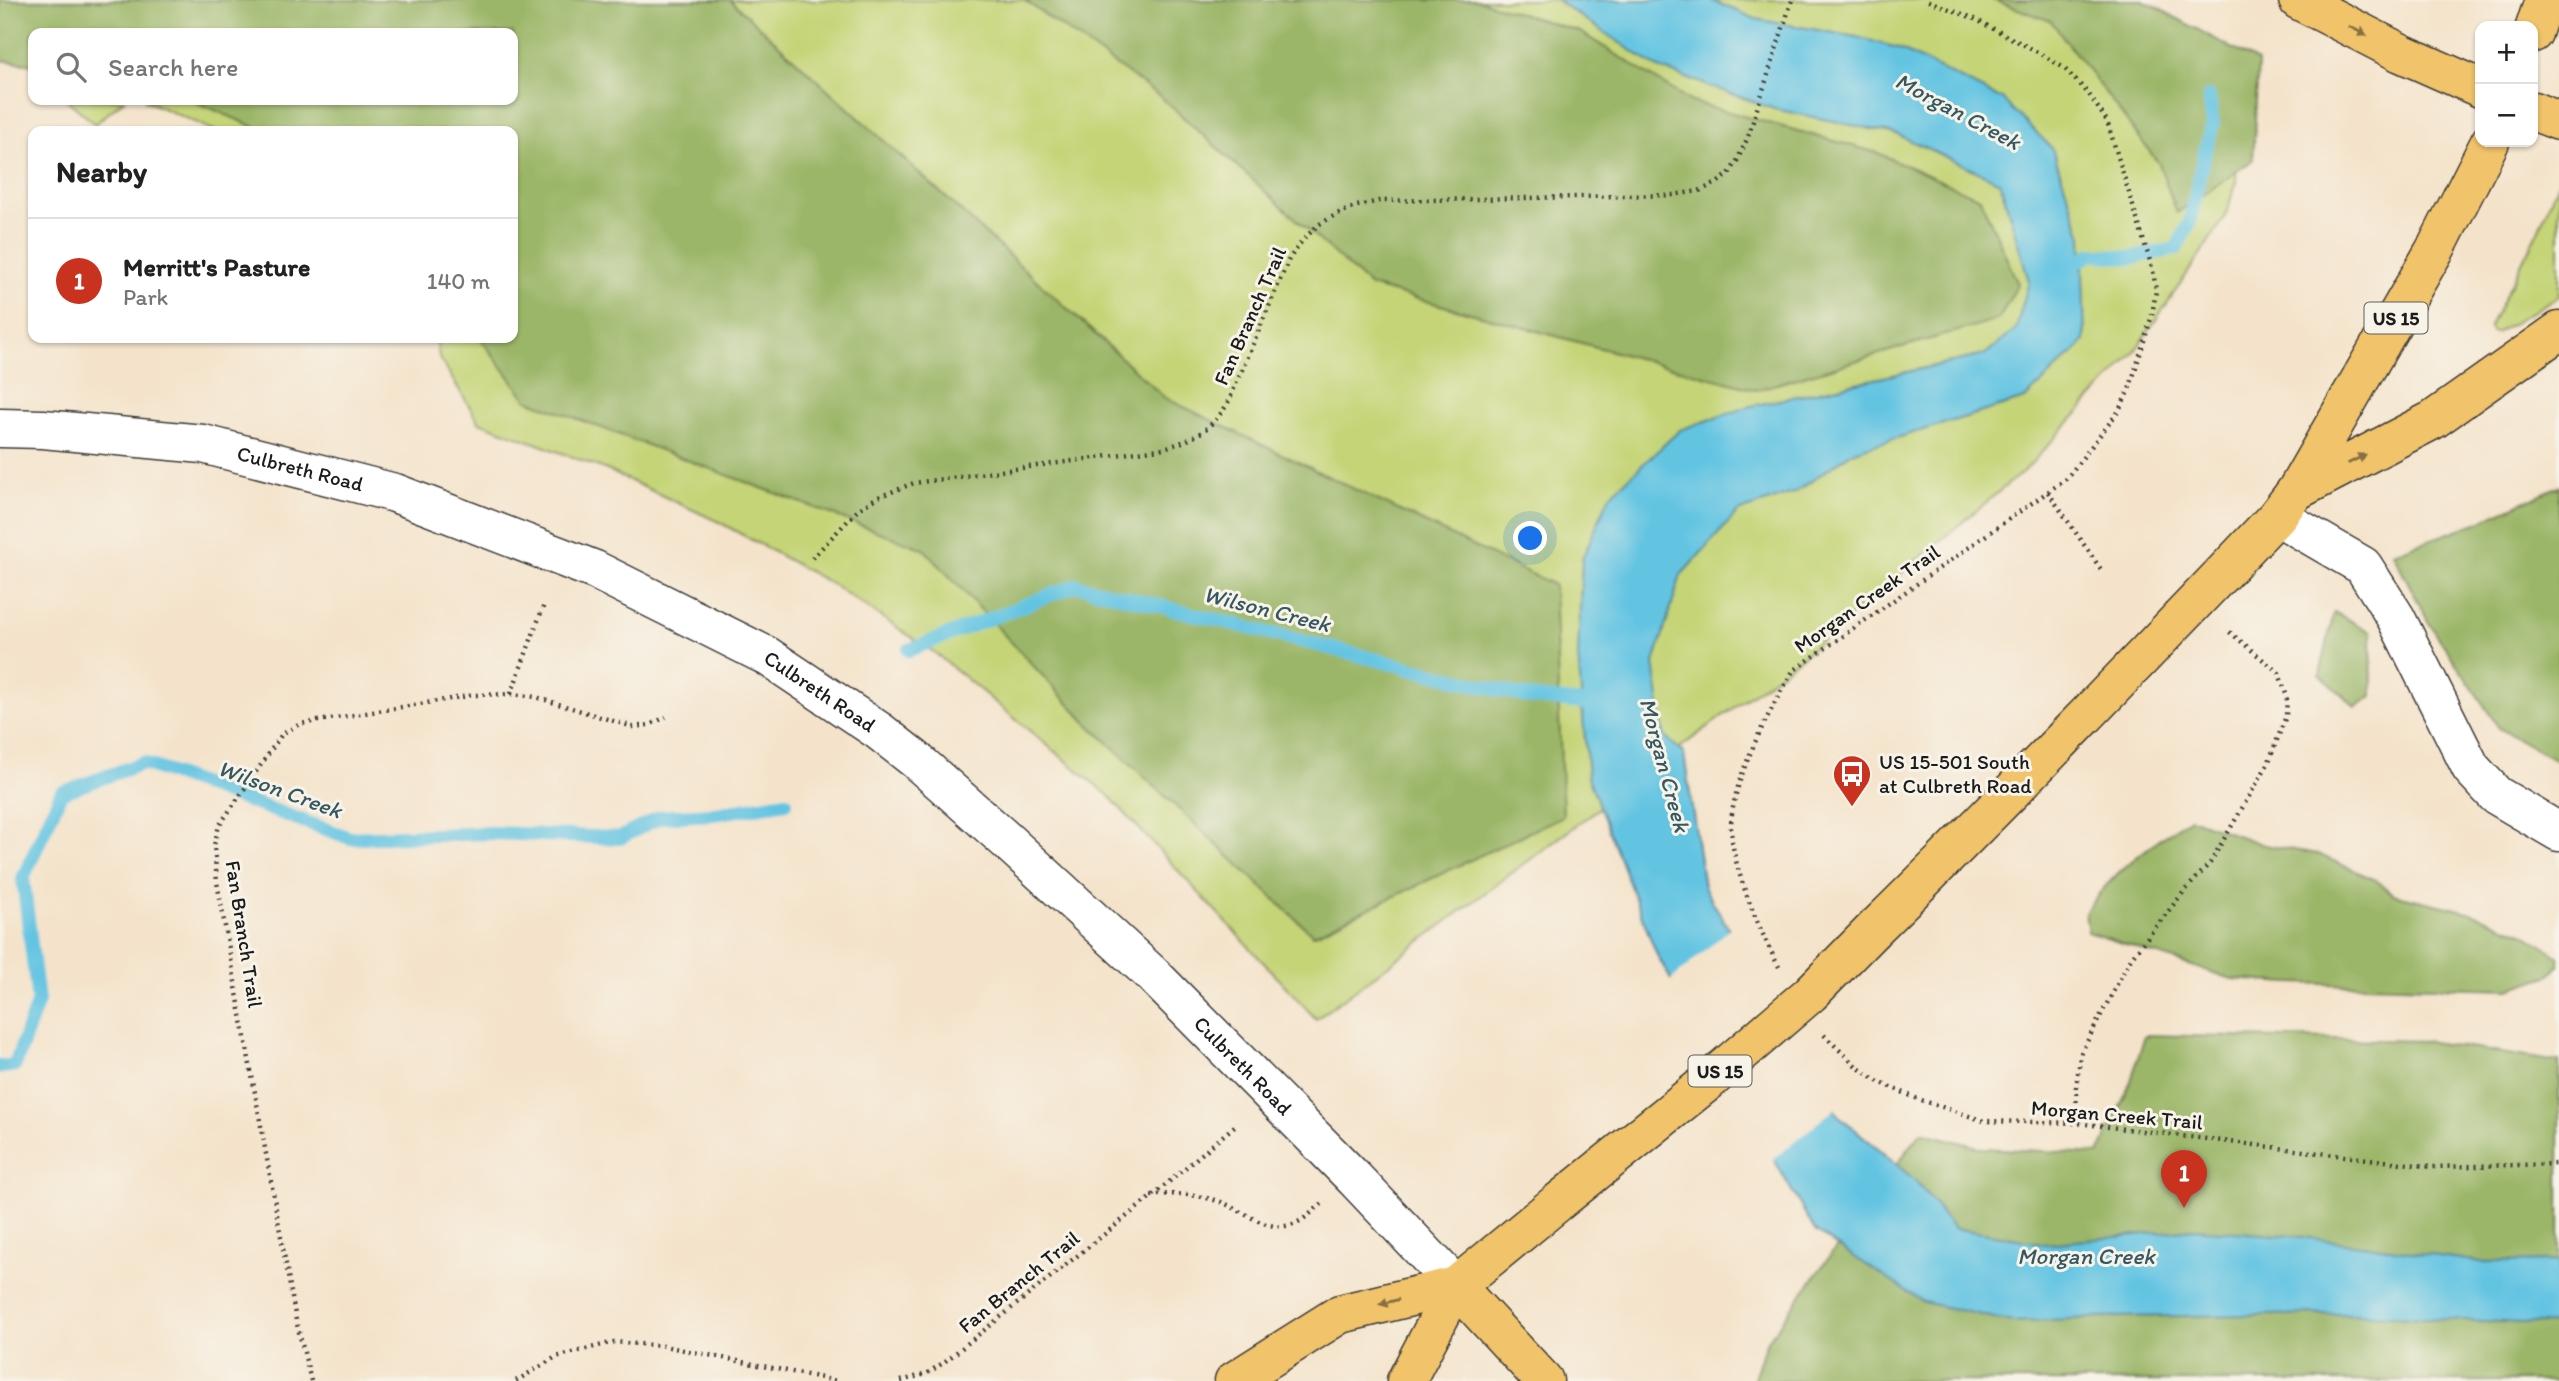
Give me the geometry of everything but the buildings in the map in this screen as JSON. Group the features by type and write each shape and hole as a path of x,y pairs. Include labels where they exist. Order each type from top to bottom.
{"main road":[{"path":"2298,0 2401,53 2475,86"},
{"path":"2537,21 2544,0"},
{"path":"2538,113 2559,121"},
{"name":"US 15","path":"1406,1381 1456,1286 1810,994 2011,795 2287,503 2437,246 2487,147"},
{"name":"US 15","path":"2287,503 2433,420 2559,331"},
{"path":"1456,1286 1544,1381"},
{"name":"US 15","path":"1234,1381 1340,1314 1456,1286"}],"street":[{"name":"Culbreth Road","path":"0,428 43,429 203,444 395,493 595,570 767,656 879,731 957,795 1154,976 1456,1286"},
{"path":"2287,503 2363,566 2396,618 2471,768 2496,796 2559,832"}],"path":[{"name":"Fan Branch Trail","path":"812,558 859,509 876,498 914,482 1159,449 1197,437 1218,420 1228,403 1289,259 1318,225 1337,214 1379,201 1674,195 1699,191 1717,183 1729,174 1748,137 1792,0"},
{"name":"Morgan Creek Trail","path":"1782,973 1748,898 1733,846 1731,829 1743,771 1772,707 1793,671 2066,479 2118,412 2129,390 2152,315 2156,291 2153,271 2107,121 2088,93 2064,68 1973,18 1926,0"},
{"path":"2048,492 2102,571"},
{"path":"511,694 545,602"},
{"path":"2077,1123 2076,1087 2081,1053 2131,958 2210,863 2268,764 2287,716 2287,697 2278,673 2194,603"},
{"name":"Fan Branch Trail","path":"311,1381 294,1306 217,882 214,845 219,826 282,734 294,726 314,721 474,695 511,694 536,697 633,727 649,725 666,717"},
{"name":"Morgan Creek Trail","path":"1822,1033 1857,1067 1877,1081 1918,1099 1984,1121 2077,1123 2432,1167 2559,1164"},
{"name":"Fan Branch Trail","path":"901,1381 926,1374 943,1363 1151,1197 1271,1095"},
{"path":"1151,1197 1179,1194 1202,1197 1222,1203 1267,1225 1296,1223"},
{"path":"516,1381 556,1357 614,1342 664,1346 837,1381"}],"green space":[{"path":"0,0 730,0 1165,398 1554,585 1563,816 1313,935 1086,722 924,549 527,400 484,343 518,343 518,126 252,126 203,105 518,105 518,28 28,28 28,64 0,60"},
{"path":"16,0 2104,0 2237,130 2236,184 2224,219 2133,354 2026,469 1799,659 1316,1019 1108,795 935,653 832,584 719,522 607,470 479,422 439,357 437,343 518,343 518,126 204,126 155,105 518,105 518,28 30,28"},
{"path":"1024,0 1478,0 1580,32 1692,102 1878,153 1980,198 2018,284 1999,319 1756,390 1370,286 1162,98"},
{"path":"1993,0 2143,0 2258,62 2253,160 2177,213 2159,164 2051,21"},
{"path":"73,105 118,105 95,124"},
{"path":"2559,180 2559,296 2496,333 2491,332 2490,326 2538,231"},
{"path":"2559,486 2559,762 2499,728 2429,623 2393,553 2479,522"},
{"path":"2334,612 2371,632 2372,696 2356,707 2320,675"},
{"path":"2190,818 2264,845 2318,854 2376,880 2393,894 2469,912 2525,934 2559,956 2559,966 2551,975 2510,989 2232,979 2088,932 2085,913 2106,885 2146,849"},
{"path":"2145,1035 2425,1041 2559,1062 2559,1381 1753,1381 1766,1343 1921,1132 1982,1148 2099,1154 2130,1084"}],"water":[{"name":"Morgan Creek","path":"1556,0 1711,0 1756,19 1857,37 1898,48 2002,99 2052,148 2082,236 2085,341 2025,399 1854,451 1796,492 1738,512 1681,575 1654,663 1664,735 1684,754 1704,887 1837,1114 1916,1181 1954,1228 2047,1244 2194,1229 2304,1237 2482,1262 2559,1261 2559,1325 2350,1314 2109,1317 2012,1322 1923,1302 1815,1231 1657,955 1588,777 1578,656 1582,559 1610,495 1680,430 1747,407 1984,355 2016,329 2029,281 2000,182 1896,134 1774,109 1656,67"}],"pier":[{"path":"1732,927 1837,1107 1771,1161 1669,982"}],"waterway":[{"path":"2068,268 2091,254 2131,258 2176,249 2190,222 2213,124 2209,97"},
{"name":"Wilson Creek","path":"909,650 1076,585 1527,697 1600,705"},
{"name":"Wilson Creek","path":"0,1067 15,1065 38,1001 23,878 61,793 143,763 350,838 493,833 620,838 660,817 713,814 786,802"}],"place":[{"name":"US 15-501 South at Culbreth Road","path":"1852,808"},
{"name":"Merritt's Pasture","path":"2184,1208"}]}
